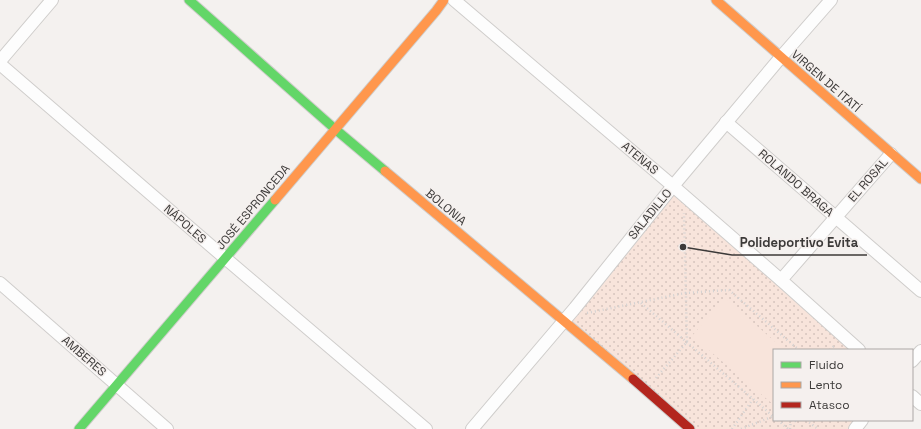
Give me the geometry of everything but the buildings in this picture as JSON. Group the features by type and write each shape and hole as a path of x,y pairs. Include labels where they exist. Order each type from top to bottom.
{"street":[{"path":"0,63 52,0"},
{"name":"BOLONIA","path":"189,0 335,129 646,390 690,429"},
{"name":"JOSÉ ESPRONCEDA","path":"79,429 444,0"},
{"name":"ATENAS","path":"454,0 673,186 858,349"},
{"name":"VIRGEN DE ITATÍ","path":"716,0 921,180"},
{"name":"SALADILLO","path":"472,429 563,320 575,308 726,122 831,0"},
{"name":"NÁPOLES","path":"0,63 426,429"},
{"name":"ROLANDO BRAGA","path":"726,122 921,291"},
{"name":"EL ROSAL","path":"781,280 891,154"},
{"name":"AMBERES","path":"0,283 167,429"},
{"path":"913,360 921,351"},
{"path":"913,397 921,404"},
{"path":"855,429 861,421"}],"path":[{"path":"646,390 687,342 684,196"},
{"path":"575,308 584,314 685,293 729,290 798,349"},
{"path":"641,302 773,415"},
{"path":"732,429 753,399"},
{"path":"741,429 773,416"},
{"path":"779,421 789,429"},
{"path":"807,421 818,429"}],"shaded area":[{"path":"673,186 858,349 773,349 773,421 861,421 855,429 690,429 563,320"},
{"path":"724,298 784,349 773,349 773,404 692,336"}],"traffic: fast":[{"path":"189,0 335,129 385,171"},
{"path":"79,429 275,200"}],"traffic: slow":[{"path":"275,200 444,0"},
{"path":"716,0 921,179"},
{"path":"385,171 633,379"}],"traffic: jam":[{"path":"633,379 690,429"}],"place":[{"name":"Polideportivo Evita","path":"683,247"}]}
